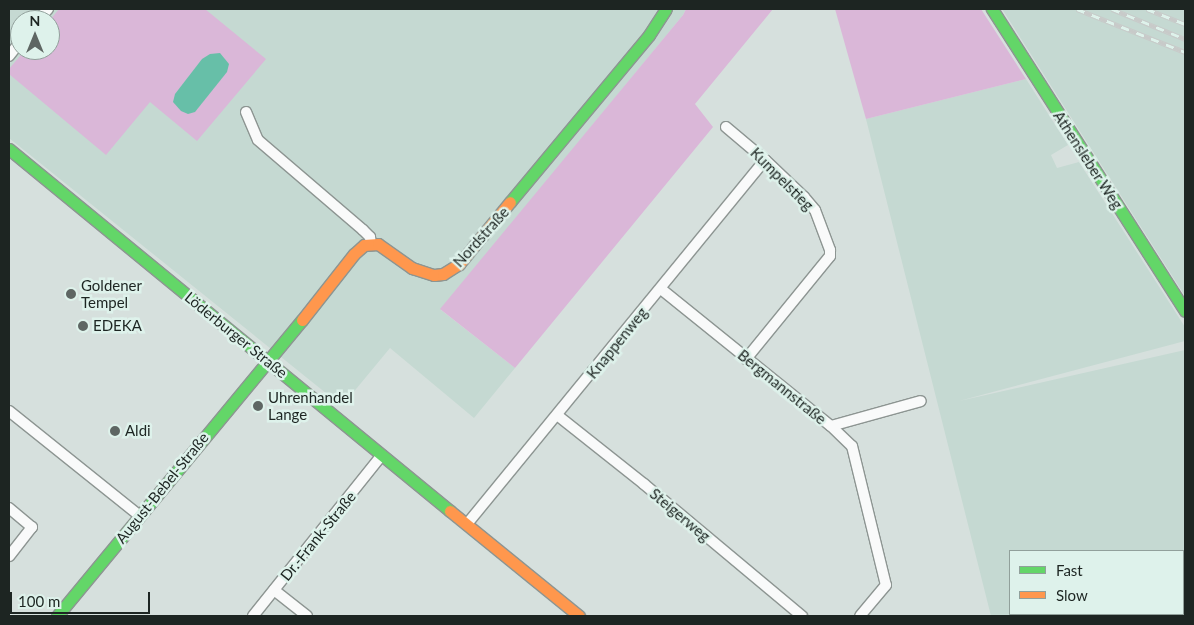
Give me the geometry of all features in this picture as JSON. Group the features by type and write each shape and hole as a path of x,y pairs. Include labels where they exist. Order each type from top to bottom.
{"street":[{"name":"Nordstraße","path":"371,243 385,248 403,262 423,273 443,274 459,264 649,34 666,9"},
{"name":"Athensleber Weg","path":"992,9 1185,311"},
{"path":"246,112 258,140 363,230 370,237 371,243 364,245 354,254 268,362"},
{"name":"Kumpelstieg","path":"726,127 765,160 815,210 830,250 830,256 746,358"},
{"name":"Löderburger Straße","path":"9,149 579,616"},
{"name":"Knappenweg","path":"467,524 765,160"},
{"name":"Bergmannstraße","path":"661,289 831,426 921,401"},
{"name":"August-Bebel-Straße","path":"57,616 207,433 268,362"},
{"path":"9,411 140,516"},
{"name":"Steigerweg","path":"557,415 802,616"},
{"path":"831,426 852,446 886,585 860,616"},
{"name":"Dr.-Frank-Straße","path":"253,616 382,455"},
{"path":"9,508 32,527 9,556"},
{"path":"274,590 307,616"}],"shaded area":[{"path":"9,9 686,9 441,310 515,368 474,418 390,348 342,406 9,138"},
{"path":"205,9 266,59 197,141 150,102 106,155 9,74 9,69 17,60 60,60 60,10 58,10"},
{"path":"686,9 773,9 695,104 713,127 515,368 440,309"},
{"path":"835,9 981,9 1026,79 866,119"},
{"path":"1002,9 1185,9 1185,296"},
{"path":"220,53 229,64 227,72 195,112 188,114 181,111 173,102 175,94 202,59 210,54"},
{"path":"1026,79 1068,145 1051,155 1057,168 1079,162 1185,327 1185,341 959,401 1185,350 1185,616 991,616 866,119"}],"railway":[{"path":"1077,9 1185,52"},
{"path":"1112,9 1185,39"},
{"path":"1147,9 1185,24"}],"traffic: fast":[{"path":"510,202 649,35 666,9"},
{"path":"992,9 1185,311"},
{"path":"9,149 450,511"},
{"path":"57,616 302,320"}],"traffic: slow":[{"path":"302,320 354,254 364,245 378,244 412,268 434,275 443,274 459,264 510,202"},
{"path":"450,511 579,616"}],"place":[{"name":"Goldener Tempel","path":"71,294"},
{"name":"EDEKA","path":"83,326"},
{"name":"Uhrenhandel Lange","path":"258,406"},
{"name":"Aldi","path":"115,431"}]}
